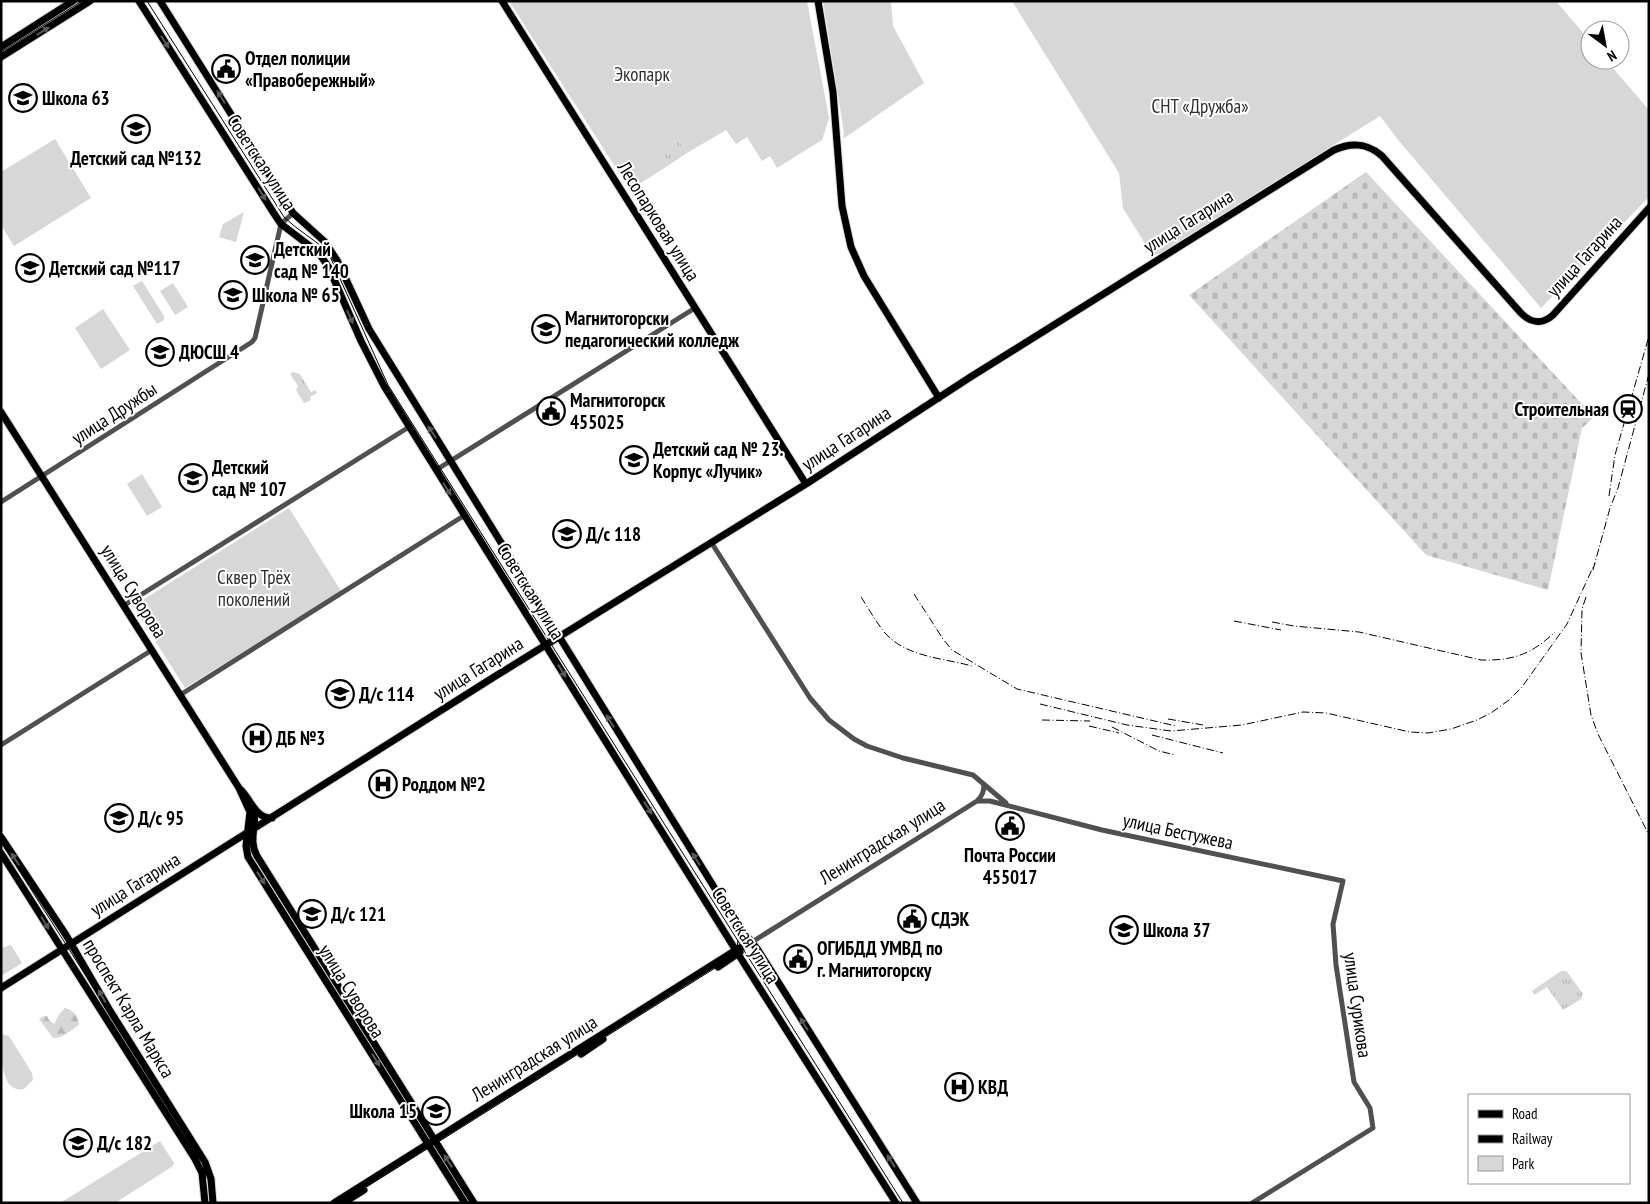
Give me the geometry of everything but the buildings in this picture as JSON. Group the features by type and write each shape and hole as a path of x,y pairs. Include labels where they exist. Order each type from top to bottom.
{"main road":[{"path":"1,47 73,1"},
{"path":"1,57 90,1"},
{"name":"Советская улица","path":"139,1 281,224 319,253 329,268 382,382 409,427 896,1203"},
{"name":"Советская улица","path":"160,1 293,212 325,242 338,262 369,329 558,637 735,922 752,942 917,1203"},
{"name":"Лесопарковая улица","path":"502,1 806,484"},
{"path":"818,1 833,92 842,206 851,248 864,276 939,398"},
{"name":"улица Гагарина","path":"1,988 558,637 806,484 939,398 1334,150 1348,145 1362,145 1376,150 1388,161 1520,312 1527,319 1536,322 1545,320 1553,315 1649,208"},
{"name":"улица Суворова","path":"1,412 239,788 250,812 254,852 331,981 433,1144 474,1203"},
{"name":"улица Суворова","path":"239,788 261,816 272,818"},
{"name":"улица Суворова","path":"254,808 251,831 246,846 248,857 331,981"},
{"name":"проспект Карла Маркса","path":"1,837 71,944 109,1009 205,1162 211,1179 213,1203"},
{"path":"229,845 237,845 248,857"},
{"name":"проспект Карла Маркса","path":"1,853 195,1159 202,1173 205,1203"},
{"name":"Ленинградская улица","path":"343,1203 752,942"},
{"name":"улица Суворова","path":"433,1144 465,1203"},
{"name":"Ленинградская улица","path":"334,1203 433,1144"}],"street":[{"path":"281,224 293,212"},
{"name":"улица Дружбы","path":"1,502 252,342 255,338 281,224"},
{"path":"436,470 694,308"},
{"path":"123,606 409,427"},
{"path":"180,695 465,515"},
{"path":"711,542 810,698 829,720 866,746 902,758 973,775 1009,805"},
{"path":"1,745 152,650"},
{"path":"977,801 984,791 984,784"},
{"path":"977,801 990,801 1009,805"},
{"name":"Ленинградская улица","path":"752,942 977,801"},
{"name":"улица Бестужева","path":"1009,805 1102,830 1343,882"},
{"name":"улица Сурикова","path":"1252,1203 1373,1128 1370,1108 1354,1082 1336,965 1333,924 1343,882"}],"green space":[{"name":"Экопарк","path":"509,1 807,1 829,118 822,140 777,168 770,156 762,161 747,137 736,144 726,130 687,153 678,139 660,150 669,165 630,190"},
{"path":"823,1 891,1 893,26 924,83 843,139 844,133"},
{"name":"СНТ «Дружба»","path":"1012,1 1556,1 1580,29 1580,70 1615,70 1649,110 1649,197 1541,308 1399,141 1380,116 1159,254 1152,255 1123,208 1119,173"},
{"path":"55,139 91,198 14,246 1,225 1,172"},
{"path":"678,139 687,153 669,165 660,150"},
{"path":"1366,172 1593,416 1582,428 1548,590 1426,555 1189,295"},
{"path":"244,212 236,242 219,237 223,224"},
{"path":"142,281 164,316 164,320 157,324 133,286"},
{"path":"173,283 188,307 175,315 160,291"},
{"path":"103,309 130,350 101,369 75,328"},
{"path":"293,372 300,374 311,392 315,390 317,393 310,397 311,400 304,403 296,390 298,386 290,374"},
{"path":"142,474 162,507 147,516 127,484"},
{"name":"Сквер Трёх поколений","path":"289,508 341,591 185,688 133,606"},
{"path":"11,945 22,963 1,976 1,948"},
{"path":"1561,971 1568,973 1583,994 1581,999 1563,1010 1547,987 1534,995 1532,991"},
{"path":"65,1008 75,1014 79,1025 63,1036 53,1038 39,1019 47,1016 54,1024"},
{"path":"1,1034 9,1036 32,1073 33,1080 24,1089 16,1089 6,1079 2,1061"},
{"path":"160,1141 174,1163 173,1166 115,1203 60,1203"}],"tram line":[{"path":"1,52 82,1"},
{"path":"147,1 284,217 328,252 388,385 903,1203"},
{"path":"1,842 207,1167 211,1203"},
{"path":"341,1203 731,958 737,950 738,940"}],"railway":[{"path":"1609,496 1615,455 1649,336"},
{"path":"1593,570 1610,508 1618,488 1649,374"},
{"path":"1040,704 1127,725 1171,731 1242,725 1303,712 1326,713 1410,732 1428,733 1451,729 1491,713 1509,700 1522,687 1567,624 1595,563"},
{"path":"914,594 952,650 1017,689 1176,726"},
{"path":"861,597 885,633 903,647 926,656 972,666"},
{"path":"1586,597 1582,609 1581,653 1591,715 1598,734 1649,835"},
{"path":"1234,621 1281,630"},
{"path":"1272,622 1359,632 1481,660 1503,659 1521,655 1547,640 1555,632"},
{"path":"1168,719 1203,725"},
{"path":"1042,720 1090,721"},
{"path":"1089,726 1119,733"},
{"path":"1112,727 1159,751 1175,755"},
{"path":"1152,735 1223,753"}],"place":[{"name":"Отдел полиции «Правобережный»","path":"226,69"},
{"name":"Школа 63","path":"23,98"},
{"name":"Детский сад №132","path":"136,129"},
{"name":"Детский сад № 140","path":"255,260"},
{"name":"Детский сад №117","path":"30,268"},
{"name":"Школа № 65","path":"233,295"},
{"name":"Магнитогорски педагогический колледж","path":"546,329"},
{"name":"ДЮСШ 4","path":"160,352"},
{"name":"Строительная","path":"1628,409"},
{"name":"Магнитогорск 455025","path":"551,411"},
{"name":"Детский сад № 23. Корпус «Лучик»","path":"634,460"},
{"name":"Детский сад № 107","path":"193,478"},
{"name":"Д/с 118","path":"567,534"},
{"name":"Д/с 114","path":"340,694"},
{"name":"ДБ №3","path":"257,738"},
{"name":"Роддом №2","path":"383,784"},
{"name":"Д/с 95","path":"119,818"},
{"name":"Почта России 455017","path":"1010,826"},
{"name":"Д/с 121","path":"312,914"},
{"name":"СДЭК","path":"912,919"},
{"name":"Школа 37","path":"1124,930"},
{"name":"ОГИБДД УМВД по г. Магнитогорску","path":"798,959"},
{"name":"КВД","path":"959,1087"},
{"name":"Школа 15","path":"436,1111"},
{"name":"Д/с 182","path":"78,1143"}]}
